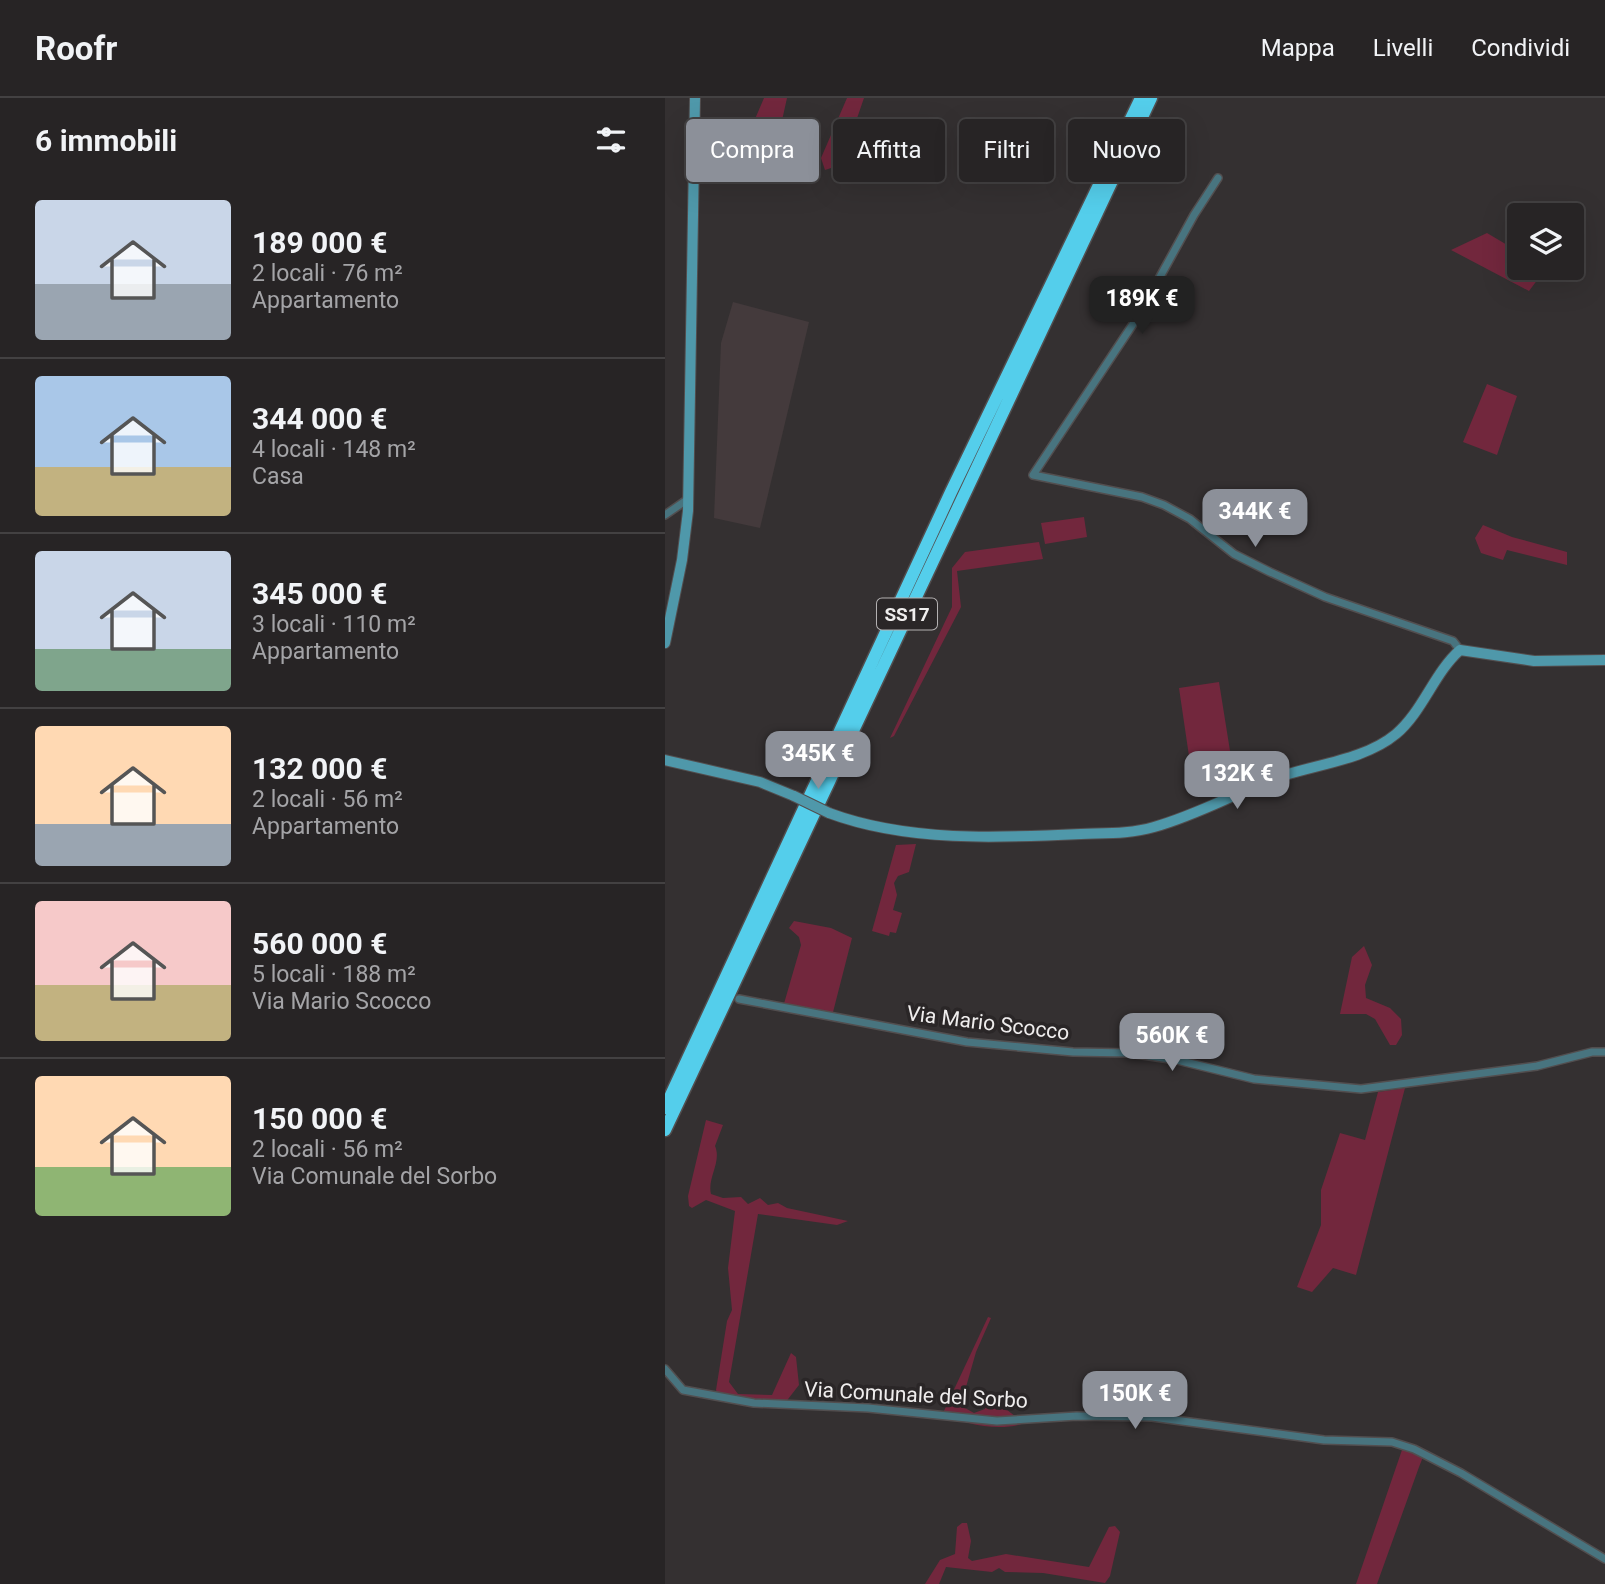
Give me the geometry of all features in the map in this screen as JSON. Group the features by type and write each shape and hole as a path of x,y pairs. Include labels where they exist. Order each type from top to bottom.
{"highway":[{"name":"SS17","path":"665,1108 951,492 1141,98"},
{"name":"SS17","path":"665,1130 1151,98"}],"street":[{"path":"665,643 682,560 688,499 695,98"},
{"path":"1218,178 1193,215 1139,315 1033,475 1142,497 1164,505 1191,519 1234,554 1270,572 1325,597 1453,641 1460,650 1534,661 1605,660"},
{"path":"665,514 688,499"},
{"path":"665,760 760,782 829,813 888,831 998,836 1126,832 1155,827 1265,782 1349,757 1380,744 1396,734 1411,718 1450,659 1460,650"},
{"name":"Via Mario Scocco","path":"739,999 967,1042 1073,1052 1129,1053 1177,1060 1254,1079 1361,1089 1537,1066 1592,1052 1605,1052"},
{"name":"Via Comunale del Sorbo","path":"665,1369 683,1390 754,1403 868,1408 997,1421 1077,1416 1153,1417 1324,1440 1392,1442 1414,1449 1461,1473 1605,1559"}],"shaded area":[{"path":"764,98 787,98 782,119 755,119"},
{"path":"847,98 864,98 857,119 838,119"},
{"path":"833,130 833,167 825,170 821,158"},
{"path":"1487,233 1507,245 1507,279 1451,250"},
{"path":"1508,280 1537,280 1529,291"},
{"path":"733,302 809,322 760,528 714,518 721,343"},
{"path":"1487,384 1517,396 1497,455 1463,442"},
{"path":"1084,517 1087,537 1045,544 1041,523"},
{"path":"1483,525 1512,537 1567,552 1567,565 1507,550 1503,560 1481,553 1475,538"},
{"path":"1039,542 1043,559 957,571 961,607 894,736 890,738 952,607 952,568 965,552"},
{"path":"1219,682 1231,757 1190,763 1179,688"},
{"path":"916,844 909,872 898,876 894,883 897,895 893,910 902,913 896,933 890,932 889,936 872,931 896,845"},
{"path":"794,921 831,928 852,938 832,1016 783,1007 801,945 799,937 789,928"},
{"path":"1364,946 1372,965 1365,985 1366,998 1390,1008 1401,1019 1402,1035 1396,1045 1390,1045 1375,1019 1366,1014 1340,1014 1352,957"},
{"path":"1405,1088 1356,1275 1333,1268 1312,1292 1297,1287 1321,1225 1321,1190 1340,1133 1365,1140 1378,1092"},
{"path":"706,1120 723,1125 715,1146 717,1158 711,1194 723,1198 741,1197 748,1204 760,1198 768,1205 778,1203 787,1208 848,1221 837,1225 758,1214 729,1382 738,1394 772,1395 791,1353 796,1357 799,1385 785,1403 718,1397 716,1390 727,1321 732,1310 728,1268 735,1211 706,1200 692,1208 689,1206 688,1196"},
{"path":"988,1317 991,1318 976,1352 962,1401 965,1408 974,1413 985,1409 988,1395 1021,1418 1024,1423 1015,1426 983,1426 943,1413"},
{"path":"1403,1447 1423,1457 1377,1584 1356,1584"},
{"path":"967,1523 971,1541 968,1558 972,1561 1006,1554 1089,1567 1109,1527 1115,1526 1120,1532 1110,1576 1105,1583 1043,1573 1005,1572 999,1568 992,1572 946,1567 939,1584 925,1584 940,1560 955,1554 957,1527"}]}
